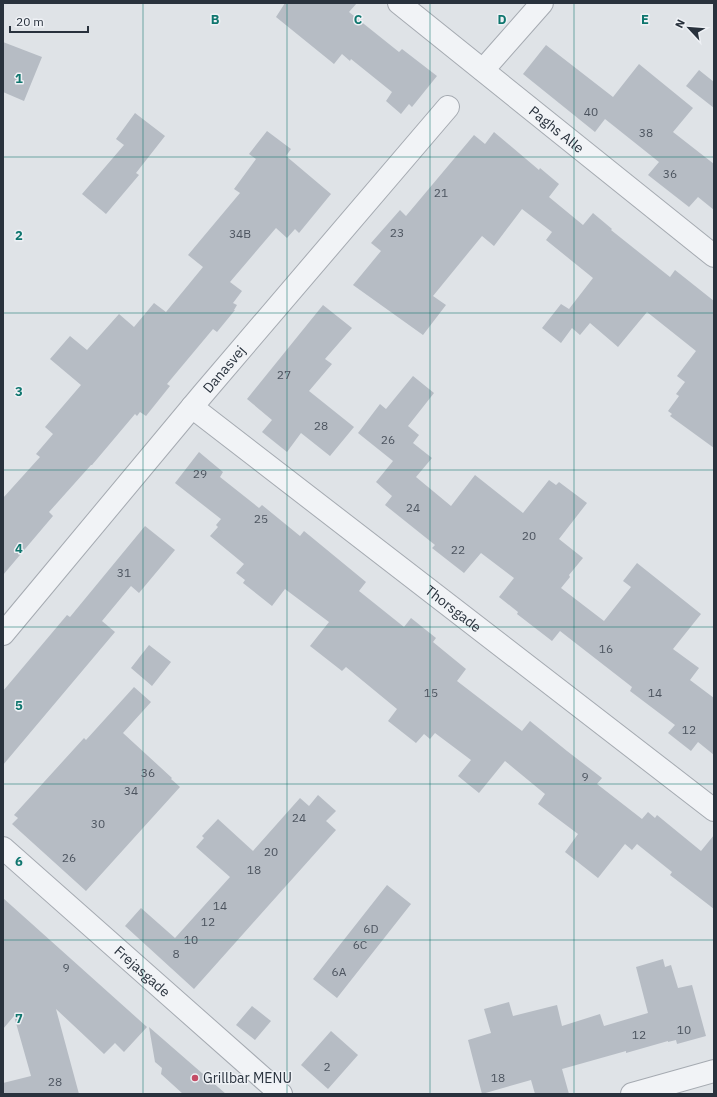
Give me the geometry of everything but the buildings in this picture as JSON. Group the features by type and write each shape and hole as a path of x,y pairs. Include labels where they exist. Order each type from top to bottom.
{"street":[{"name":"Paghs Alle","path":"399,3 714,256"},
{"path":"483,70 542,3"},
{"name":"Danasvej","path":"3,634 192,407 448,107"},
{"name":"Thorsgade","path":"192,407 714,810"},
{"name":"Frejasgade","path":"3,848 280,1094"},
{"path":"632,1094 714,1071"}],"place":[{"name":"Grillbar MENU","path":"195,1078"}]}
